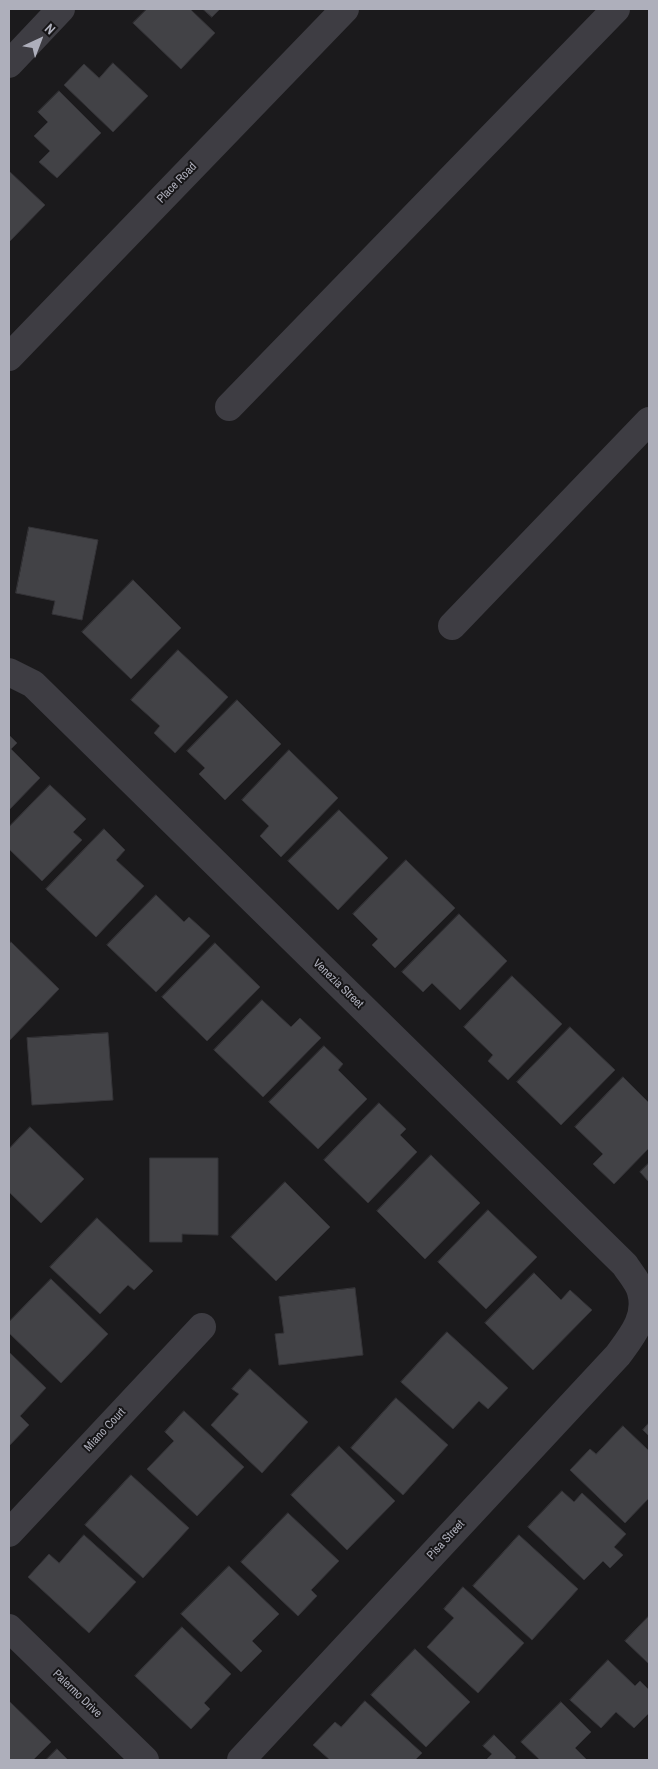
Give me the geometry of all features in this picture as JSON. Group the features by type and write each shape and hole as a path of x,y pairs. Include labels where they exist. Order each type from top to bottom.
{"street":[{"path":"9,64 61,9"},
{"name":"Place Road","path":"9,357 345,9"},
{"path":"229,407 616,9"},
{"path":"452,626 649,421"},
{"name":"Venezia Street","path":"9,672 33,684 625,1265 641,1291 643,1314"},
{"name":"Pisa Street","path":"241,1760 618,1355 633,1335 643,1314"},
{"name":"Miano Court","path":"9,1533 202,1327"},
{"name":"Palermo Drive","path":"9,1628 145,1760"}],"building":[{"path":"147,9 190,9 215,33 181,69 133,23"},
{"path":"203,9 220,9 212,17"},
{"path":"113,63 148,96 113,132 64,85 84,64 99,78"},
{"path":"59,91 101,133 57,178 39,162 50,151 34,136 48,122 38,112"},
{"path":"9,171 45,205 10,241 9,239"},
{"path":"29,527 98,540 82,620 52,614 55,601 16,593"},
{"path":"133,580 181,628 131,679 82,632"},
{"path":"178,650 228,697 175,753 154,733 160,726 131,700"},
{"path":"237,700 281,744 225,800 199,774 205,768 187,751"},
{"path":"9,735 17,743 11,749 40,778 9,810"},
{"path":"289,750 338,798 281,857 260,836 269,826 242,800"},
{"path":"50,785 86,819 73,832 82,840 42,881 9,849 9,827"},
{"path":"339,810 388,858 338,910 288,861"},
{"path":"104,829 125,850 116,860 144,886 96,937 46,889"},
{"path":"406,860 455,908 395,968 372,945 378,939 353,914"},
{"path":"156,895 184,922 189,917 210,936 156,992 107,945"},
{"path":"459,914 507,961 460,1010 432,983 423,992 402,972"},
{"path":"11,942 59,989 9,1041 9,944"},
{"path":"215,943 260,987 207,1041 162,997"},
{"path":"512,976 562,1024 508,1080 488,1061 493,1055 464,1027"},
{"path":"262,1000 291,1027 300,1018 321,1038 263,1097 214,1050"},
{"path":"570,1027 615,1070 561,1125 517,1082"},
{"path":"108,1033 113,1100 32,1105 27,1038"},
{"path":"324,1046 343,1064 338,1070 367,1099 318,1149 269,1102"},
{"path":"623,1077 649,1103 649,1148 614,1184 593,1164 603,1154 575,1127"},
{"path":"379,1103 406,1129 400,1135 417,1152 368,1203 324,1160"},
{"path":"30,1127 84,1179 41,1223 9,1192 9,1149"},
{"path":"431,1155 480,1203 425,1259 377,1211"},
{"path":"150,1158 218,1158 218,1235 182,1234 182,1242 150,1242"},
{"path":"649,1163 649,1182 640,1172"},
{"path":"285,1182 330,1227 276,1281 231,1237"},
{"path":"488,1210 537,1257 486,1309 438,1262"},
{"path":"97,1218 153,1271 134,1290 128,1285 100,1314 50,1267"},
{"path":"534,1273 561,1300 570,1290 592,1310 533,1370 485,1323"},
{"path":"51,1279 108,1334 61,1383 9,1333 9,1322"},
{"path":"355,1288 363,1355 279,1365 275,1334 284,1333 279,1297"},
{"path":"447,1332 508,1388 488,1409 479,1401 453,1429 401,1382"},
{"path":"9,1352 46,1388 20,1416 29,1425 9,1446"},
{"path":"250,1369 308,1422 262,1473 211,1425 239,1394 232,1389"},
{"path":"396,1398 448,1445 403,1495 351,1448"},
{"path":"184,1411 244,1467 197,1516 147,1469 174,1441 165,1432"},
{"path":"649,1423 649,1436 643,1430"},
{"path":"623,1426 649,1451 649,1498 625,1523 570,1470 590,1449 596,1454"},
{"path":"339,1446 395,1501 347,1550 291,1495"},
{"path":"131,1475 189,1528 143,1578 85,1525"},
{"path":"562,1491 574,1502 582,1493 626,1534 614,1547 623,1555 610,1568 603,1561 584,1580 528,1527"},
{"path":"288,1513 339,1561 311,1590 317,1596 298,1616 241,1562"},
{"path":"84,1535 136,1582 89,1633 28,1577 49,1554 59,1563"},
{"path":"519,1535 578,1589 532,1640 473,1586"},
{"path":"229,1566 279,1614 252,1641 262,1651 241,1672 181,1614"},
{"path":"463,1587 524,1643 478,1693 427,1647 454,1618 444,1609"},
{"path":"649,1616 649,1664 625,1641"},
{"path":"182,1627 231,1674 204,1703 210,1709 191,1729 135,1676"},
{"path":"415,1649 470,1702 426,1747 371,1695"},
{"path":"608,1660 635,1686 640,1681 649,1690 649,1713 634,1728 616,1712 601,1728 570,1700"},
{"path":"9,1701 51,1742 33,1760 9,1760"},
{"path":"365,1701 422,1753 415,1760 330,1760 313,1745 335,1722 341,1727"},
{"path":"561,1702 591,1732 575,1748 587,1760 540,1760 521,1742"},
{"path":"494,1735 516,1757 514,1760 486,1760 492,1754 483,1746"},
{"path":"57,1749 68,1760 46,1760"}]}
